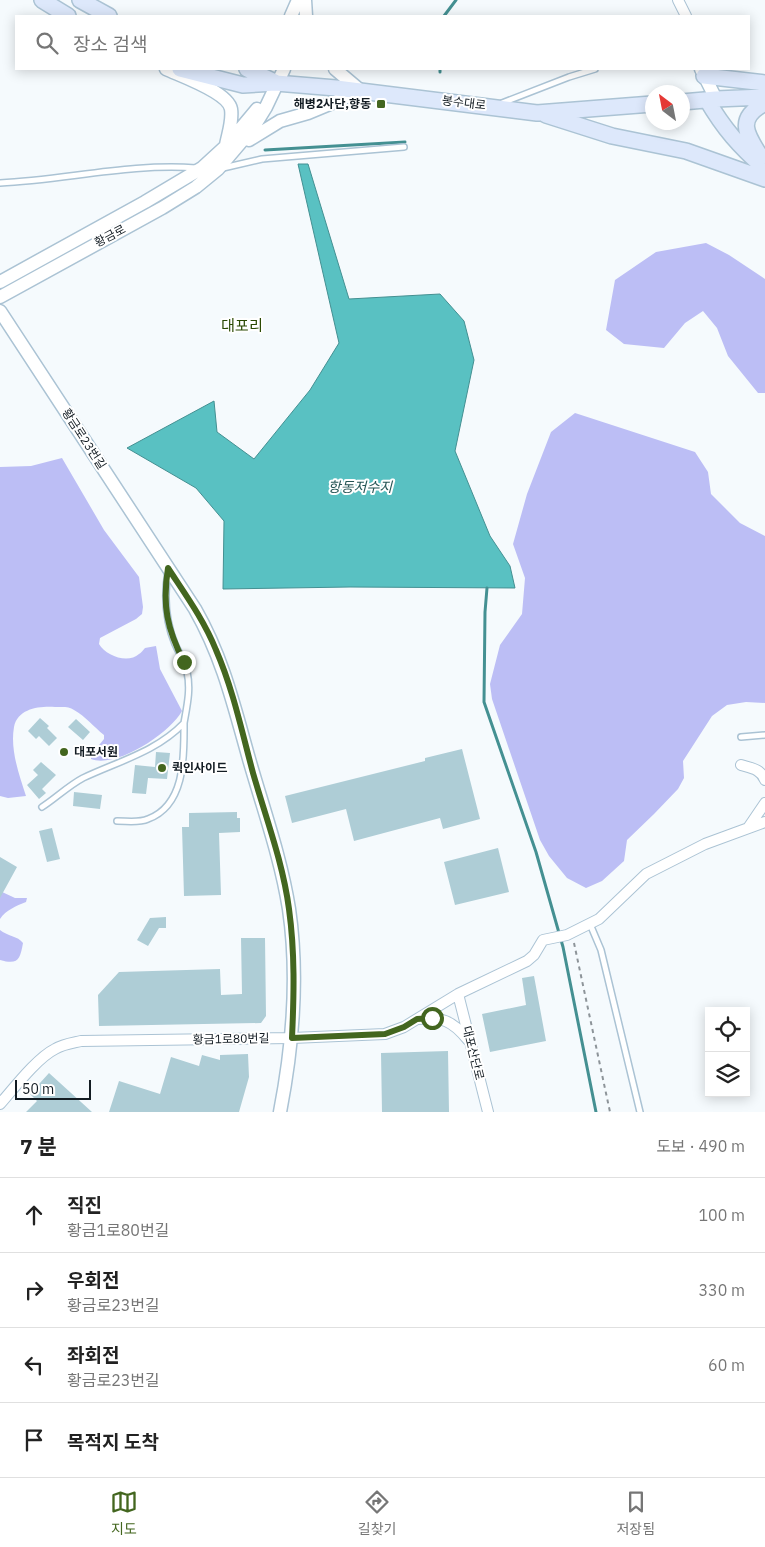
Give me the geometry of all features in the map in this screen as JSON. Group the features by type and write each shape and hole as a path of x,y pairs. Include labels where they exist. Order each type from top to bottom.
{"main road":[{"path":"42,0 66,15"},
{"path":"80,0 107,15"},
{"name":"봉수대로","path":"184,70 243,85 276,83 361,91 537,113 645,105"},
{"name":"봉수대로","path":"249,70 276,83"},
{"path":"702,71 765,83"},
{"path":"690,101 765,97"},
{"path":"711,99 732,129 764,161"},
{"path":"764,161 747,136 746,128 748,119 755,108 765,103"},
{"path":"537,113 612,136 686,151 765,179"}],"street":[{"path":"292,15 300,0"},
{"path":"298,15 300,0"},
{"path":"305,0 306,15"},
{"path":"678,0 686,15"},
{"path":"168,70 218,93 226,99 231,108 232,146 280,121 308,113 361,91 336,70"},
{"name":"황금로","path":"0,297 162,208 196,187 218,169 232,146 266,107 283,70"},
{"path":"702,71 711,99"},
{"name":"황금로","path":"0,282 145,202 202,168 232,146"},
{"name":"황금로23번길","path":"0,310 168,568 199,617 216,650 230,693 289,907 294,989 292,1038 280,1112"},
{"path":"741,765 757,769 764,776 765,780"},
{"path":"747,829 765,803"},
{"path":"569,933 599,919 646,874 705,844 765,822"},
{"name":"황금1로80번길","path":"0,1104 42,1058 53,1049 68,1043 81,1041 292,1038 385,1034 404,1027 458,994 527,961 534,955 546,938 569,933"},
{"name":"대포산단로","path":"458,994 488,1112"},
{"path":"417,1019 432,1018 446,1020 456,1026 470,1043"}],"lane":[{"path":"493,107 592,70"},
{"name":"황금로","path":"218,169 251,161 404,147"},
{"path":"0,183 33,182 163,166 202,168"},
{"path":"117,821 140,822 149,819 164,809 169,803 182,774 184,723 189,695 187,672 174,642 167,617 164,596 168,568"},
{"path":"42,807 83,778 157,745 184,723"},
{"path":"741,736 765,735"},
{"path":"590,924 601,950 640,1112"}],"path":[{"path":"569,933 610,1112"}],"shaded area":[{"path":"706,243 729,255 765,279 765,393 758,393 728,356 717,328 703,311 685,323 664,348 624,344 606,330 615,280 656,252"},
{"path":"575,413 695,452 708,472 711,494 740,523 765,536 765,703 746,702 727,705 712,716 683,761 684,778 678,789 627,840 624,861 602,881 586,888 567,878 549,856 540,840 492,699 490,684 500,645 522,614 525,578 513,544 527,494 551,432"},
{"path":"62,458 104,530 139,577 143,607 142,614 100,638 99,644 112,655 123,658 134,657 145,648 156,646 160,669 182,711 166,729 141,747 128,754 102,761 91,759 91,755 104,739 104,735 78,712 70,708 49,707 36,708 25,712 16,721 13,744 26,796 8,798 0,796 0,467 31,466"},
{"path":"0,891 15,898 27,898 26,902 8,911 0,919"},
{"path":"0,930 23,943 21,954 17,960 11,962 0,960"}],"water":[{"name":"항동저수지","path":"298,164 308,164 349,299 440,294 464,321 474,360 455,451 490,536 510,566 515,588 350,587 223,589 224,521 196,488 127,448 214,401 217,432 254,459 310,390 339,343"}],"building":[{"path":"40,718 49,726 47,728 57,738 49,746 39,736 36,739 28,731"},
{"path":"76,719 90,732 83,740 68,727"},
{"path":"462,749 480,819 443,829 440,818 354,841 346,809 292,823 285,796 425,761 425,758"},
{"path":"156,752 170,753 167,779 148,778 146,794 132,793 135,765 155,767"},
{"path":"41,762 56,775 42,789 46,793 39,799 27,785 38,775 33,770"},
{"path":"74,792 102,795 100,809 73,806"},
{"path":"237,812 237,818 240,818 240,832 219,833 221,895 184,896 182,827 189,827 189,813"},
{"path":"52,828 60,859 47,862 39,831"},
{"path":"498,848 509,892 455,905 444,862"},
{"path":"0,857 17,867 0,898"},
{"path":"166,917 166,928 159,928 148,946 137,940 150,918"},
{"path":"241,938 265,938 266,1016 261,1023 99,1026 98,995 119,972 220,969 221,995 242,994"},
{"path":"534,976 546,1041 490,1052 482,1014 526,1005 522,978"},
{"path":"448,1051 449,1112 382,1112 381,1053"},
{"path":"248,1054 249,1077 239,1112 109,1112 119,1081 160,1094 171,1057 199,1066 202,1055 220,1060 220,1055"},
{"path":"49,1073 92,1112 26,1112 37,1101 30,1094"}],"waterway":[{"path":"445,15 456,0"},
{"path":"265,150 405,142"},
{"path":"487,588 484,702 536,852 563,947 596,1112"}],"place":[{"name":"해병2사단,향동","path":"381,104"},
{"name":"대포서원","path":"64,752"},
{"name":"퀵인사이드","path":"162,768"}],"district":[{"name":"대포리","path":"242,326"}],"route":[{"path":"184,662 174,642 167,617 164,596 168,568 208,631 224,671 274,848 289,907 294,963 292,1038 385,1034 404,1027 417,1019 432,1018"}]}
